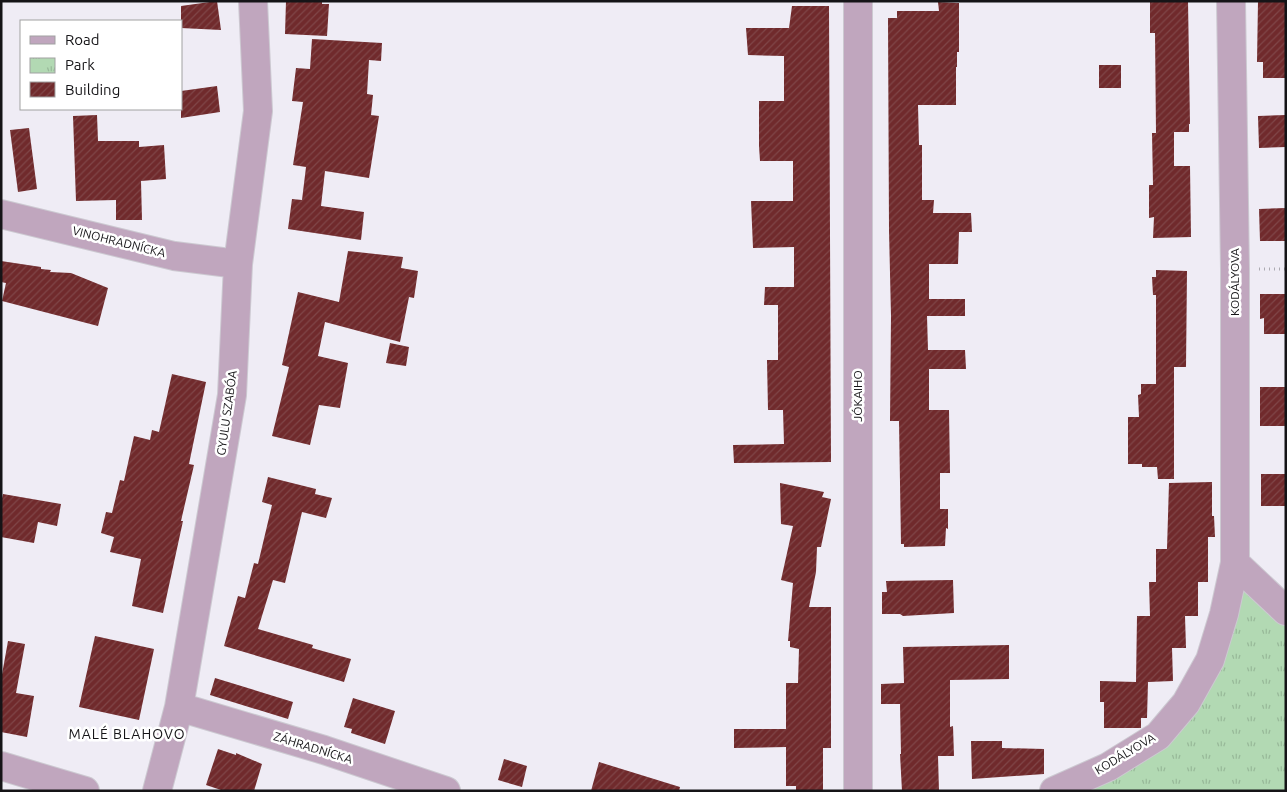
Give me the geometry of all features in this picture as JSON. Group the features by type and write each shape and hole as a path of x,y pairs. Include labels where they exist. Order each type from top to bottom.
{"street":[{"name":"GYULU SZABÓA","path":"157,791 179,707 232,395 238,264 258,111 253,1"},
{"name":"JÓKAIHO","path":"858,1 858,791"},
{"name":"KODÁLYOVA","path":"1054,791 1108,768 1158,736 1186,702 1210,660 1224,614 1235,563 1235,269 1231,1"},
{"name":"VINOHRADNÍCKA","path":"1,214 174,256 238,264"},
{"path":"1235,563 1286,611"},
{"name":"ZÁHRADNÍCKA","path":"179,707 324,750 446,791"},
{"path":"1,766 85,791"}],"green space":[{"path":"1253,589 1286,625 1286,791 1086,791 1164,747 1242,590"}],"building":[{"path":"217,1 221,30 182,28 181,6"},
{"path":"286,1 322,1 322,4 329,4 327,36 285,34"},
{"path":"1150,1 1188,1 1190,124 1189,132 1174,132 1174,166 1190,166 1191,237 1153,238 1154,217 1149,218 1149,185 1153,185 1152,133 1156,133 1155,33 1150,33"},
{"path":"1258,1 1286,1 1286,78 1263,78 1263,62 1257,62"},
{"path":"938,2 959,3 956,105 918,105 919,145 922,145 922,200 934,200 933,213 971,213 972,232 959,232 958,264 929,264 929,299 965,299 965,316 927,316 928,350 965,350 966,369 929,369 929,410 949,410 950,473 940,473 940,509 948,509 948,529 946,528 945,546 904,547 904,544 901,544 899,421 890,421 891,316 888,18 897,18 897,11 939,11"},
{"path":"792,6 829,6 831,462 734,463 733,445 784,444 783,410 768,410 767,360 778,360 778,305 764,305 765,287 794,287 794,247 753,248 751,201 793,201 793,161 760,161 759,146 759,101 784,101 784,56 748,55 746,28 789,28"},
{"path":"312,39 382,43 381,61 369,60 367,94 373,95 371,115 379,116 369,178 325,171 321,206 364,212 361,240 288,229 292,199 302,200 306,167 293,165 303,102 292,101 296,68 310,69"},
{"path":"1099,65 1121,65 1121,88 1099,88"},
{"path":"217,86 220,112 181,118 182,91"},
{"path":"97,115 98,141 139,141 139,147 164,145 166,179 141,181 142,220 116,220 116,200 76,201 73,116"},
{"path":"1286,115 1286,147 1259,148 1258,116"},
{"path":"29,128 37,189 18,192 10,130"},
{"path":"1286,208 1286,241 1260,241 1259,209"},
{"path":"348,251 403,257 401,268 418,271 414,298 409,297 400,342 325,322 318,356 348,363 340,408 319,405 310,445 272,436 289,367 282,365 298,292 339,302"},
{"path":"1,261 41,267 41,269 51,270 50,272 71,273 108,288 98,326 2,301 6,283 1,282"},
{"path":"1156,270 1187,271 1186,367 1174,367 1174,479 1158,479 1157,467 1142,467 1142,464 1128,464 1128,417 1139,417 1138,395 1141,394 1141,384 1156,384 1156,295 1153,295 1152,277 1156,277"},
{"path":"1260,294 1286,294 1286,334 1264,334 1264,318 1260,319"},
{"path":"390,343 409,347 406,366 386,363"},
{"path":"172,374 206,382 189,464 194,465 163,613 132,606 141,559 110,552 114,537 101,533 106,512 112,513 120,480 124,481 134,436 150,440 152,430 159,432"},
{"path":"1260,387 1286,387 1286,426 1260,426"},
{"path":"1261,474 1286,474 1286,506 1261,506"},
{"path":"268,477 316,489 315,494 332,498 326,518 302,512 285,583 273,580 258,629 313,645 312,648 351,659 344,682 224,646 238,596 245,598 254,563 258,564 272,505 262,502"},
{"path":"1212,482 1212,516 1214,516 1215,537 1208,537 1208,582 1198,582 1198,616 1185,616 1186,648 1172,648 1173,681 1148,682 1147,718 1141,718 1141,728 1104,728 1104,702 1100,702 1100,681 1136,682 1137,616 1150,616 1149,582 1156,582 1156,549 1167,549 1169,483"},
{"path":"780,483 824,492 822,497 831,499 821,547 817,547 816,572 809,607 831,607 831,748 823,748 823,791 796,791 796,786 786,786 786,747 734,748 734,729 786,729 786,683 798,683 799,649 790,647 790,641 788,641 793,583 781,580 793,526 781,524"},
{"path":"3,494 61,504 57,526 38,522 34,543 1,537 1,503"},
{"path":"953,580 954,613 903,616 900,614 882,614 882,592 887,592 886,581"},
{"path":"95,636 154,649 139,720 79,707"},
{"path":"8,641 25,644 16,693 34,696 27,737 1,732 1,680"},
{"path":"1009,645 1009,679 950,680 950,727 953,726 954,756 938,756 939,791 902,791 900,704 881,704 881,684 904,683 903,647"},
{"path":"215,678 293,702 288,719 210,695"},
{"path":"353,698 395,711 385,744 351,733 352,729 344,727"},
{"path":"971,741 1002,741 1002,748 1044,749 1044,774 972,779"},
{"path":"218,749 236,755 236,753 262,764 254,791 224,791 206,785"},
{"path":"504,759 527,766 522,787 498,780"},
{"path":"599,762 680,787 679,791 591,791"}],"district":[{"name":"MALÉ BLAHOVO","path":"127,734"}]}
